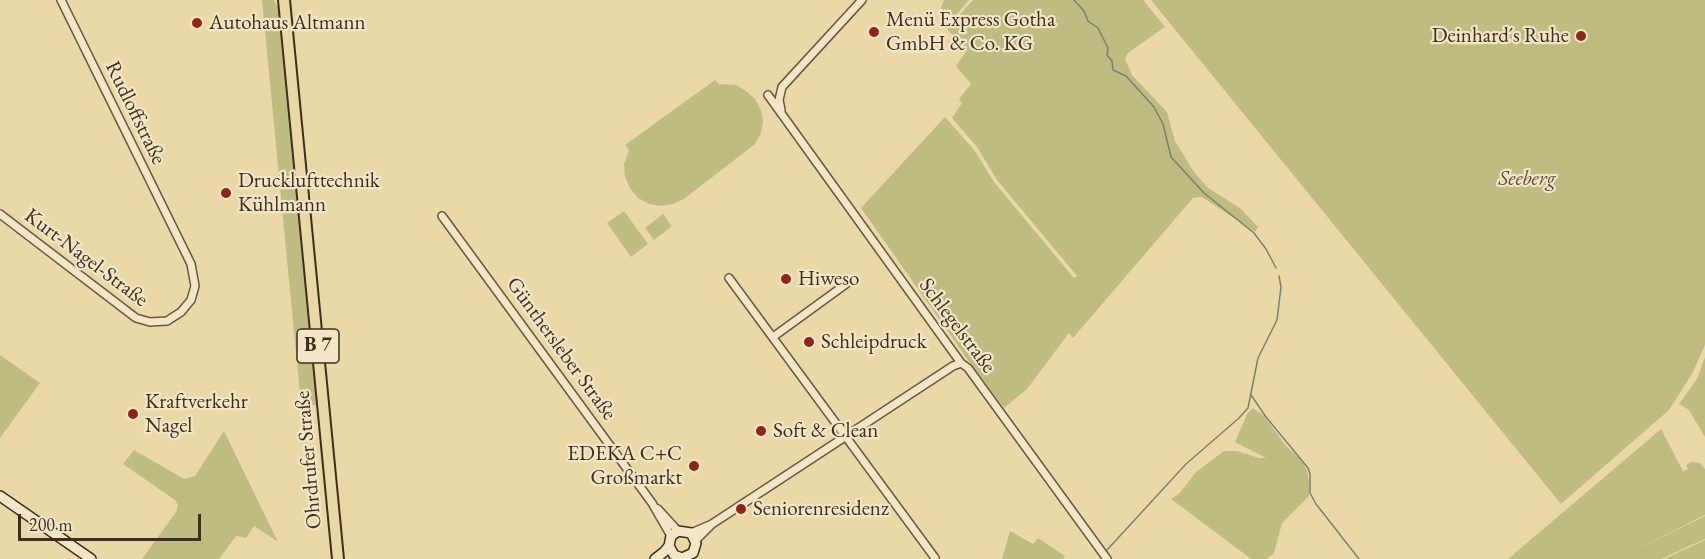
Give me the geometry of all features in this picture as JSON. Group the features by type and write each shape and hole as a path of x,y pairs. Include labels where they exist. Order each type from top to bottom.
{"main road":[{"name":"Ohrdrufer Straße","path":"284,0 338,559"},
{"path":"0,496 91,559"},
{"path":"655,559 673,538 693,537 696,547 691,557 670,557 673,538"}],"street":[{"name":"Rudloffstraße","path":"61,0 180,240"},
{"path":"781,113 779,100 782,87 862,0"},
{"name":"Schlegelstraße","path":"768,95 961,363 968,368 1107,559"},
{"name":"Kurt-Nagel-Straße","path":"0,213 130,315 150,322 173,319 186,308 193,296 194,272 180,240"},
{"name":"Günthersleber Straße","path":"442,216 652,503 673,538"},
{"path":"729,278 935,558"},
{"path":"772,337 846,284"},
{"path":"693,537 845,436 961,363"}],"green space":[{"path":"262,0 274,0 279,9 317,405 301,405"},
{"path":"944,0 969,0 951,21 941,8"},
{"path":"973,0 1143,0 1166,28 1128,53 1125,59 1132,75 1167,112 1175,141 1194,172 1208,188 1240,208 1258,227 1255,232 1202,197 1193,198 1073,338 1069,333 1027,389 1004,408 861,208 945,117 975,151 994,182 1074,278 1077,276 997,180 977,147 952,118 962,103 959,99 971,84 956,66 967,50 947,29"},
{"name":"Seeberg","path":"1151,0 1705,0 1705,345 1692,374 1669,410 1561,504"},
{"path":"715,80 719,84 736,85 755,99 761,110 763,122 761,133 755,144 684,199 661,206 649,204 638,198 625,177 624,164 629,150 625,145"},
{"path":"624,211 648,244 631,257 607,223"},
{"path":"663,214 672,226 654,240 645,228"},
{"path":"0,355 40,383 0,438"},
{"path":"1705,357 1705,437 1689,410 1679,404 1697,379"},
{"path":"1253,408 1263,415 1286,446 1300,459 1307,470 1309,482 1309,496 1282,523 1274,553 1267,559 1251,559 1171,499 1179,494 1196,472 1224,451 1237,451 1266,458 1235,442 1247,414"},
{"path":"1661,429 1683,471 1688,469 1686,465 1691,462 1700,463 1705,469 1705,515 1629,553 1705,516 1705,539 1661,559 1508,559"},
{"path":"224,431 278,542 254,526 246,538 236,536 219,559 142,559 176,512 178,505 175,500 123,464 134,450 184,479 195,476"},
{"path":"1010,531 1033,544 1038,538 1065,556 1063,559 1002,559"},
{"path":"1705,540 1705,559 1664,559"}],"waterway":[{"path":"1074,0 1084,11 1088,21 1098,28 1108,48 1107,55 1112,61 1113,70 1126,76 1154,107 1163,124 1171,157 1204,193 1254,233 1276,268"},
{"path":"1107,550 1186,464 1248,408 1258,358 1277,320 1281,287 1279,276"},
{"path":"1251,395 1308,468 1310,493 1316,504 1359,559"}],"place":[{"name":"Autohaus Altmann","path":"197,23"},
{"name":"Menü Express Gotha GmbH & Co. KG","path":"874,32"},
{"name":"Deinhard´s Ruhe","path":"1581,36"},
{"name":"Drucklufttechnik Kühlmann","path":"226,193"},
{"name":"Hiweso","path":"786,279"},
{"name":"Schleipdruck","path":"809,342"},
{"name":"Kraftverkehr Nagel","path":"133,414"},
{"name":"Soft & Clean","path":"761,431"},
{"name":"EDEKA C+C Großmarkt","path":"694,466"},
{"name":"Seniorenresidenz","path":"741,509"}]}
